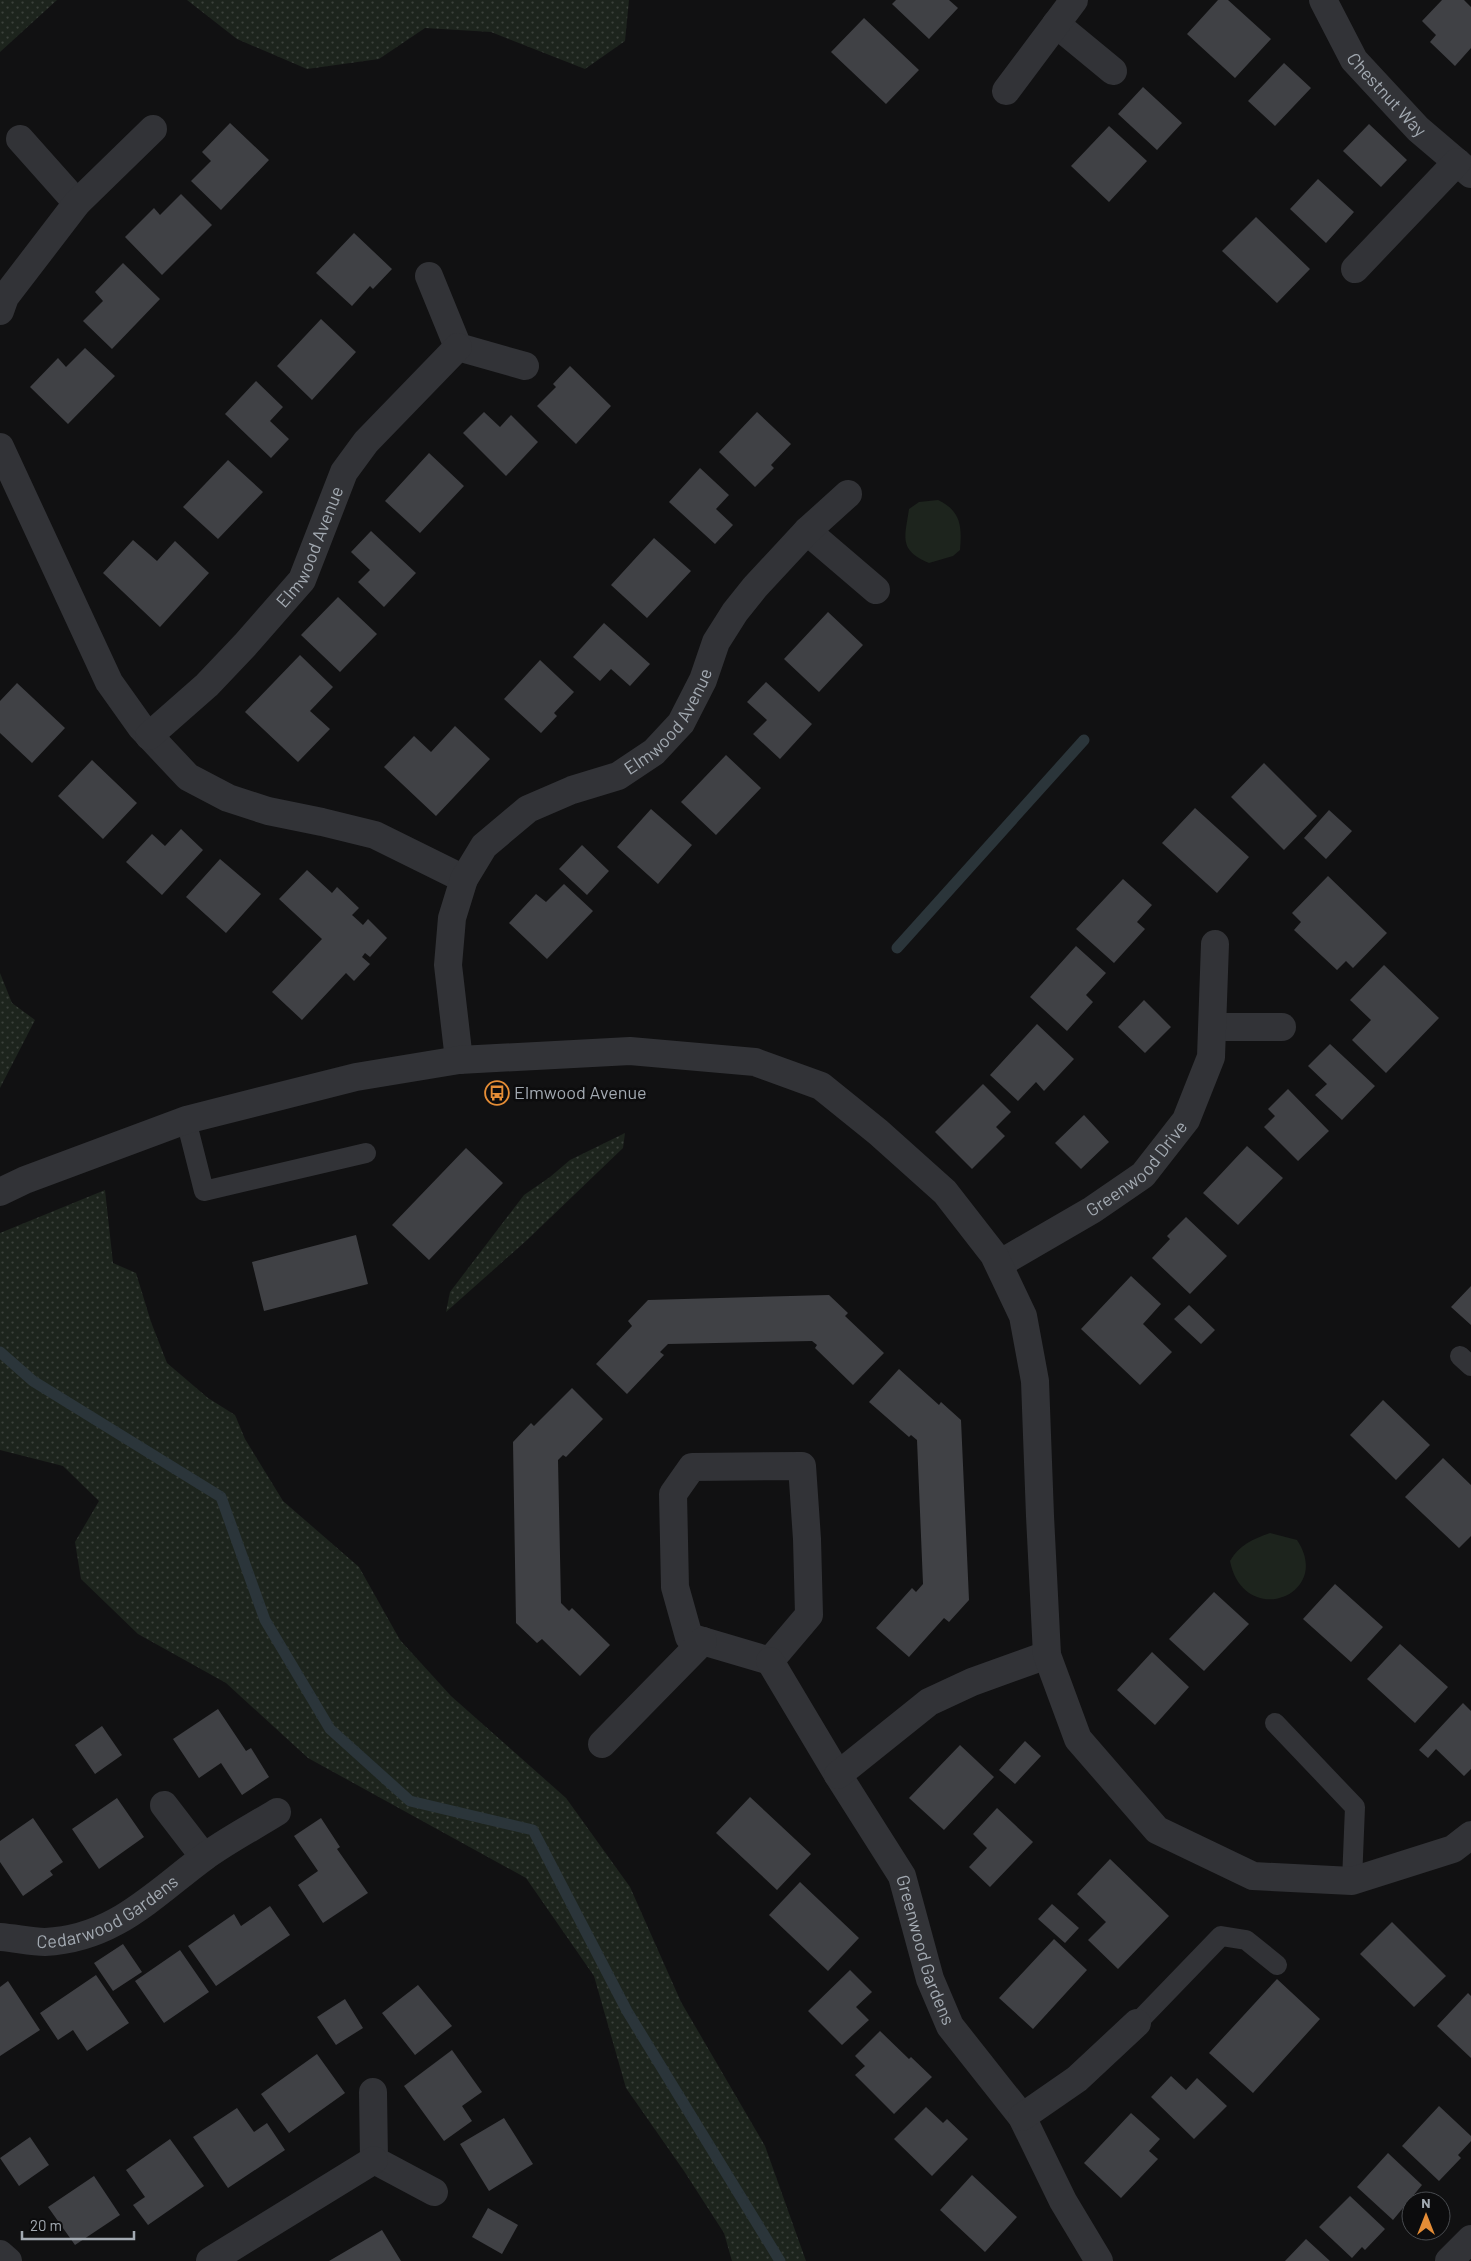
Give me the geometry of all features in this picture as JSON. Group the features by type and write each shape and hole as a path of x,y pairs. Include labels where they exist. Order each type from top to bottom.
{"street":[{"path":"1006,91 1074,0"},
{"name":"Chestnut Way","path":"1323,0 1354,60 1418,130 1464,168"},
{"path":"1056,24 1113,70"},
{"path":"0,311 4,298 76,203 152,129"},
{"path":"20,139 76,203"},
{"path":"1355,269 1464,168"},
{"path":"429,276 458,347 525,366"},
{"name":"Elmwood Avenue","path":"149,736 207,685 245,646 302,580 344,472 366,442 458,347"},
{"path":"0,447 109,682 149,736 188,777 228,798 268,811 375,835 464,879"},
{"name":"Elmwood Avenue","path":"459,1060 448,964 452,918 464,879 484,846 528,809 572,790 618,776 654,752 681,723 703,680 716,642 735,612 755,587 807,531 848,494"},
{"path":"807,531 876,590"},
{"name":"Greenwood Drive","path":"1000,1264 1092,1210 1143,1175 1186,1120 1211,1057 1215,944"},
{"path":"1213,1027 1282,1027"},
{"path":"0,1192 25,1180 186,1120 356,1077 459,1060 630,1051 755,1062 821,1086 878,1132 945,1192 1000,1264 1023,1316 1035,1381 1047,1655 1078,1740 1157,1830 1253,1876 1352,1881 1453,1849 1471,1835"},
{"path":"802,1466 808,1540 809,1615 770,1661 689,1637 675,1587 673,1494 692,1467 802,1466"},
{"path":"602,1744 703,1641"},
{"path":"838,1775 930,1702 972,1682 1047,1655"},
{"name":"Greenwood Gardens","path":"770,1661 838,1775 902,1876 930,1979 950,2026 1022,2117 1063,2201 1099,2261"},
{"path":"164,1805 204,1857"},
{"name":"Cedarwood Gardens","path":"0,1937 44,1942 78,1938 109,1927 158,1895 204,1857 277,1812"},
{"path":"1022,2117 1077,2079 1137,2024"},
{"path":"373,2092 374,2160"},
{"path":"374,2160 434,2192"},
{"path":"210,2261 374,2160"},
{"path":"1449,2261 1471,2239"},
{"path":"0,2254 8,2261"}],"lane":[{"path":"186,1120 204,1191 366,1153"},
{"path":"1275,1723 1355,1807 1352,1881"},
{"path":"1137,2024 1221,1936 1246,1940 1277,1965"}],"shaded area":[{"path":"0,0 57,0 0,52"},
{"path":"187,0 629,0 625,41 585,69 491,32 425,28 379,59 307,69 237,39"},
{"path":"938,500 946,504 956,514 961,534 960,550 953,556 929,563 912,553 908,548 905,535 906,527 909,509 919,502"},
{"path":"0,973 12,1003 35,1020 0,1088"},
{"path":"625,1133 623,1148 527,1240 446,1312 450,1292 524,1195 570,1160"},
{"path":"105,1190 113,1263 136,1273 151,1322 167,1363 208,1398 235,1415 245,1439 283,1501 359,1567 400,1640 451,1696 566,1798 630,1887 681,2002 765,2146 806,2261 732,2261 724,2233 684,2171 626,2088 594,1976 526,1878 308,1758 226,1683 138,1634 81,1579 75,1542 99,1501 63,1466 0,1450 0,1233"},
{"path":"1270,1533 1297,1540 1305,1560 1304,1576 1296,1589 1283,1597 1267,1599 1252,1595 1238,1582 1230,1561 1247,1543"}],"building":[{"path":"896,0 949,0 958,8 929,39 892,4"},
{"path":"1218,0 1228,0 1271,39 1235,78 1187,34"},
{"path":"1442,0 1464,0 1471,7 1471,48 1455,66 1430,42 1436,35 1422,21"},
{"path":"864,18 919,70 886,104 831,52"},
{"path":"1284,63 1311,88 1275,126 1248,101"},
{"path":"1143,87 1182,123 1157,150 1118,114"},
{"path":"230,123 269,160 221,210 191,181 211,161 202,152"},
{"path":"1369,124 1407,160 1381,187 1343,151"},
{"path":"1109,126 1147,161 1109,202 1071,166"},
{"path":"1318,179 1354,212 1326,243 1290,209"},
{"path":"181,194 212,225 162,275 125,237 154,208 160,215"},
{"path":"1256,217 1310,269 1277,303 1222,251"},
{"path":"354,233 392,269 373,289 370,286 352,306 316,273"},
{"path":"123,263 160,299 112,349 83,321 103,301 95,292"},
{"path":"321,319 356,352 312,400 277,366"},
{"path":"85,348 115,376 68,424 30,387 58,358 66,367"},
{"path":"570,366 611,406 576,444 537,406 556,387 553,384"},
{"path":"256,381 283,407 270,421 289,439 271,458 225,414"},
{"path":"484,412 500,427 511,415 538,442 506,476 463,433"},
{"path":"757,412 791,444 771,465 774,468 755,487 719,452"},
{"path":"429,453 464,486 420,533 385,501"},
{"path":"228,460 263,492 218,539 183,507"},
{"path":"700,468 729,495 716,509 733,525 715,544 669,502"},
{"path":"371,531 416,573 384,607 358,582 370,570 351,552"},
{"path":"654,538 691,571 647,618 611,585"},
{"path":"133,540 157,561 175,541 209,573 160,627 103,573"},
{"path":"338,597 377,634 340,672 301,635"},
{"path":"828,612 863,645 819,692 784,659"},
{"path":"604,623 650,664 630,686 611,669 600,681 573,657"},
{"path":"300,655 333,687 310,711 330,729 298,762 245,712"},
{"path":"540,660 574,692 554,713 557,716 541,733 504,699"},
{"path":"766,682 812,724 780,759 753,734 767,720 747,702"},
{"path":"17,683 65,728 32,763 0,733 0,701"},
{"path":"455,726 490,759 436,816 384,767 414,736 431,752"},
{"path":"726,755 761,788 716,835 681,802"},
{"path":"92,760 137,803 103,839 58,796"},
{"path":"1264,763 1317,816 1284,850 1231,797"},
{"path":"1195,808 1249,857 1217,893 1162,843"},
{"path":"651,809 692,845 658,884 617,847"},
{"path":"1329,810 1352,831 1326,859 1304,838"},
{"path":"181,829 203,850 162,895 126,862 152,834 165,846"},
{"path":"582,845 609,871 587,895 559,869"},
{"path":"220,859 261,894 226,933 186,897"},
{"path":"307,870 332,893 337,887 359,908 352,915 363,925 368,919 387,938 370,957 365,953 362,957 370,964 354,981 346,973 302,1020 272,992 322,939 279,899"},
{"path":"1328,876 1387,933 1353,968 1346,961 1337,970 1294,930 1301,922 1292,913"},
{"path":"1123,879 1152,905 1137,922 1145,929 1114,963 1076,929"},
{"path":"564,884 593,911 547,959 509,923 536,894 546,902"},
{"path":"1076,946 1106,973 1086,995 1093,1002 1067,1031 1030,997"},
{"path":"1384,965 1439,1018 1386,1073 1352,1040 1371,1020 1350,1000"},
{"path":"1144,1000 1171,1027 1145,1053 1118,1027"},
{"path":"1037,1024 1074,1059 1044,1091 1036,1082 1018,1101 990,1075"},
{"path":"1330,1044 1375,1086 1342,1120 1315,1095 1327,1084 1308,1066"},
{"path":"983,1084 1011,1112 996,1127 1005,1136 972,1169 935,1132"},
{"path":"1288,1089 1329,1131 1298,1161 1264,1127 1275,1116 1268,1109"},
{"path":"1084,1115 1109,1142 1081,1169 1055,1143"},
{"path":"1247,1146 1283,1178 1238,1225 1203,1193"},
{"path":"466,1148 503,1183 429,1260 392,1225"},
{"path":"1186,1217 1227,1256 1190,1294 1152,1258 1170,1239 1167,1236"},
{"path":"356,1235 368,1284 264,1311 252,1262"},
{"path":"1131,1276 1161,1304 1143,1324 1172,1352 1140,1385 1081,1329"},
{"path":"1471,1286 1471,1325 1451,1307"},
{"path":"829,1295 848,1313 845,1316 884,1353 853,1385 815,1348 817,1345 812,1341 668,1344 660,1352 664,1355 627,1394 596,1364 632,1326 628,1321 648,1300"},
{"path":"1189,1305 1215,1330 1201,1344 1174,1319"},
{"path":"899,1369 939,1405 941,1402 961,1420 969,1600 949,1622 944,1618 909,1657 876,1628 912,1588 916,1592 923,1584 917,1440 911,1435 909,1437 869,1402"},
{"path":"572,1388 603,1419 566,1457 563,1455 558,1460 561,1603 569,1611 572,1608 610,1645 580,1676 542,1639 537,1643 516,1623 513,1442 531,1423 534,1426"},
{"path":"1383,1400 1430,1445 1396,1480 1350,1435"},
{"path":"1443,1458 1471,1485 1471,1536 1459,1548 1405,1497"},
{"path":"1335,1584 1383,1627 1351,1662 1303,1619"},
{"path":"1214,1592 1249,1624 1204,1671 1169,1639"},
{"path":"1400,1644 1448,1687 1415,1723 1367,1679"},
{"path":"1152,1652 1189,1687 1155,1725 1117,1690"},
{"path":"1463,1703 1471,1711 1471,1769 1464,1776 1436,1749 1428,1758 1419,1750"},
{"path":"218,1709 246,1751 251,1748 269,1777 242,1795 221,1763 199,1778 173,1739"},
{"path":"102,1726 122,1755 95,1774 75,1745"},
{"path":"1025,1741 1041,1756 1015,1784 999,1770"},
{"path":"960,1745 994,1777 944,1830 909,1798"},
{"path":"750,1797 811,1854 777,1890 716,1833"},
{"path":"117,1798 144,1837 99,1869 72,1829"},
{"path":"997,1808 1033,1842 990,1887 969,1867 987,1848 973,1834"},
{"path":"33,1818 63,1862 50,1871 53,1875 23,1896 0,1862 0,1841"},
{"path":"321,1818 340,1847 337,1849 368,1893 323,1923 298,1885 318,1871 294,1836"},
{"path":"1110,1859 1169,1916 1118,1969 1088,1940 1106,1922 1077,1894"},
{"path":"800,1882 859,1938 828,1971 769,1915"},
{"path":"1052,1904 1079,1928 1065,1943 1038,1919"},
{"path":"270,1906 290,1935 216,1986 188,1946 234,1914 241,1926"},
{"path":"1392,1922 1446,1976 1414,2007 1360,1954"},
{"path":"1054,1939 1087,1970 1033,2029 999,1998"},
{"path":"123,1944 142,1972 113,1991 94,1963"},
{"path":"180,1950 209,1992 164,2023 135,1981"},
{"path":"850,1970 872,1992 856,2007 869,2020 842,2045 808,2011"},
{"path":"96,1975 129,2023 87,2051 73,2030 58,2040 40,2013"},
{"path":"1277,1979 1320,2019 1253,2093 1209,2053"},
{"path":"8,1981 40,2030 0,2056 0,1987"},
{"path":"418,1985 452,2026 415,2055 382,2013"},
{"path":"1468,1993 1471,1996 1471,2058 1437,2026"},
{"path":"345,1999 363,2028 336,2045 317,2017"},
{"path":"880,2031 909,2059 911,2057 932,2077 894,2114 855,2075 865,2066 855,2056"},
{"path":"452,2050 482,2092 462,2106 472,2121 444,2141 404,2086"},
{"path":"317,2054 345,2093 289,2133 261,2094"},
{"path":"1171,2076 1186,2090 1197,2078 1227,2106 1194,2139 1151,2097"},
{"path":"1439,2106 1471,2136 1471,2141 1458,2155 1461,2158 1439,2181 1402,2146"},
{"path":"926,2107 943,2123 947,2119 968,2139 932,2176 894,2139"},
{"path":"237,2108 254,2132 267,2123 285,2150 228,2188 193,2137"},
{"path":"1131,2113 1160,2139 1149,2151 1158,2159 1121,2198 1084,2163"},
{"path":"504,2118 533,2164 489,2191 460,2144"},
{"path":"30,2137 49,2165 19,2186 0,2158"},
{"path":"170,2139 204,2186 148,2225 133,2205 145,2197 126,2170"},
{"path":"1388,2153 1422,2185 1417,2191 1401,2191 1401,2210 1393,2220 1357,2187"},
{"path":"972,2175 1017,2217 985,2252 940,2210"},
{"path":"94,2176 120,2215 75,2245 48,2207"},
{"path":"1350,2196 1385,2229 1365,2250 1362,2247 1352,2258 1319,2227"},
{"path":"488,2208 518,2225 502,2254 472,2237"},
{"path":"382,2230 401,2261 329,2261"},
{"path":"1306,2239 1330,2261 1285,2261"}],"waterway":[{"path":"897,948 1084,740"},
{"path":"0,1352 33,1381 221,1497 265,1620 330,1729 410,1801 533,1830 627,2011 780,2261"}],"place":[{"name":"Elmwood Avenue","path":"497,1093"}]}
